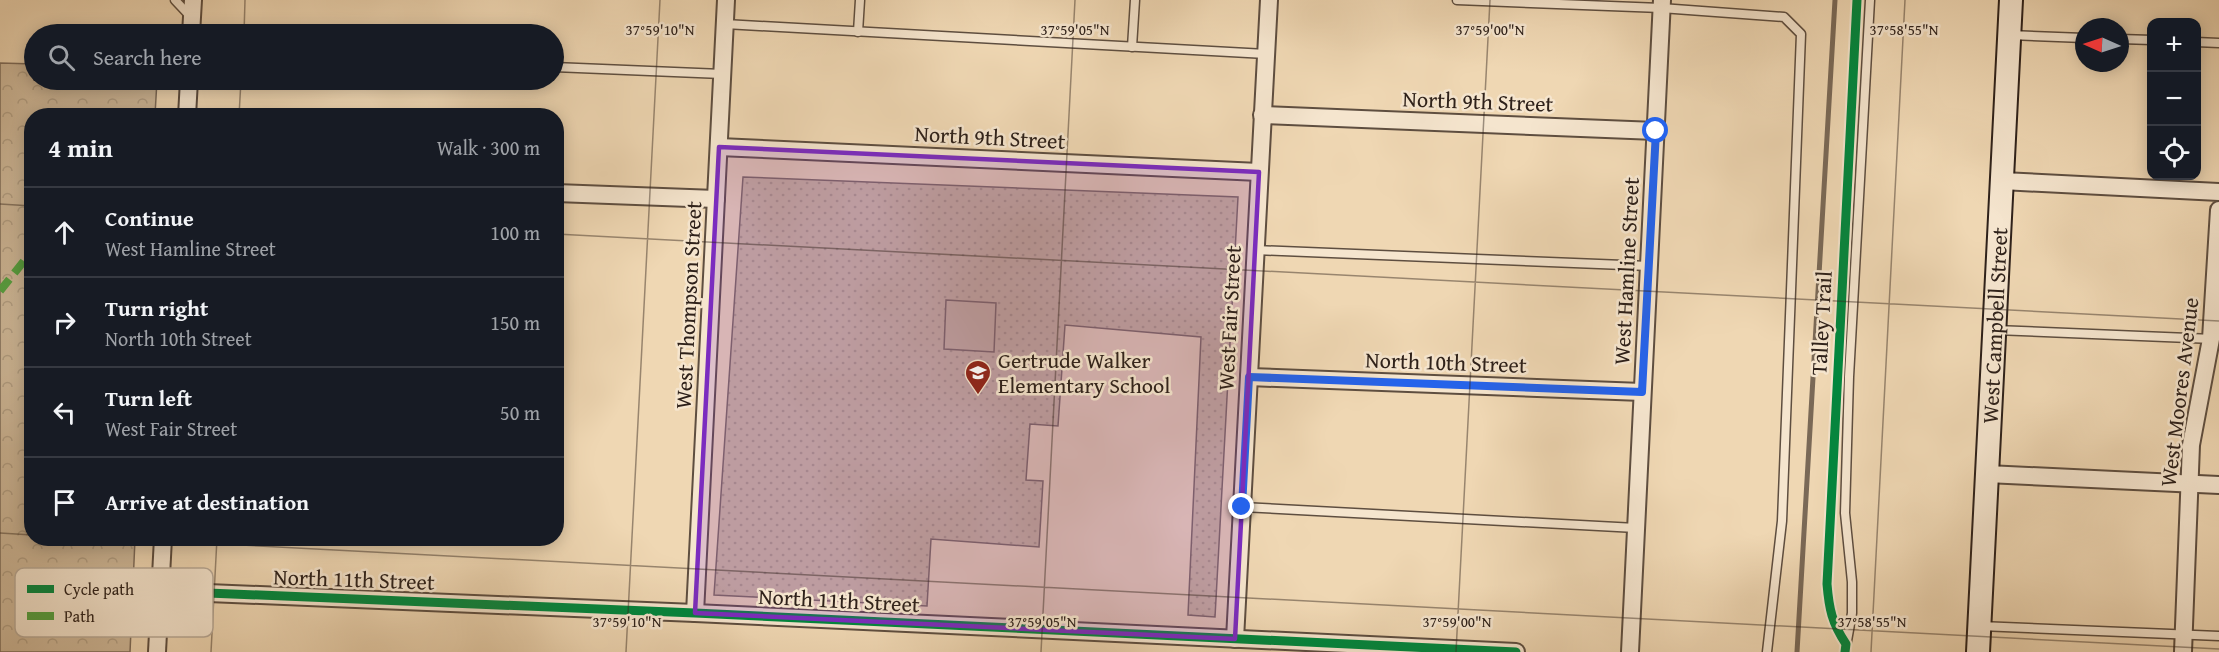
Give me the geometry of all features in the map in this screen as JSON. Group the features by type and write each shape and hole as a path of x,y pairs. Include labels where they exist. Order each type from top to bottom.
{"street":[{"path":"192,24 194,0"},
{"name":"West Thompson Street","path":"695,613 726,0"},
{"name":"West Fair Street","path":"1235,639 1269,0"},
{"name":"West Campbell Street","path":"1978,652 2012,0"},
{"name":"West Hamline Street","path":"1630,652 1661,4"},
{"path":"187,108 188,90"},
{"name":"North 9th Street","path":"1262,115 1656,131"},
{"name":"North 9th Street","path":"719,147 1259,172"},
{"path":"2002,182 2219,192"},
{"path":"564,193 716,200"},
{"name":"West Moores Avenue","path":"2183,652 2191,445 2215,339 2219,210"},
{"name":"North 10th Street","path":"1249,377 1642,392"},
{"path":"1987,474 2219,485"},
{"path":"161,568 163,546"},
{"name":"North 11th Street","path":"213,593 695,613 1516,652"},
{"path":"157,652 158,637"}],"lane":[{"path":"175,0 190,24"},
{"path":"858,32 860,0"},
{"path":"1132,47 1135,0"},
{"path":"1457,0 1661,4 1784,16 1802,34 1782,521 1767,652"},
{"path":"1845,652 1852,613 1852,582 1845,513 1849,377 1870,0"},
{"path":"725,24 1266,54"},
{"path":"2010,34 2075,38"},
{"path":"2129,39 2147,40"},
{"path":"2201,42 2219,43"},
{"path":"564,67 723,74"},
{"path":"1255,250 1649,266"},
{"path":"1995,330 2215,339"},
{"path":"1242,507 1636,528"},
{"path":"1980,626 2219,636"}],"highlighted area":[{"path":"719,147 1259,172 1235,639 695,613"}],"green space":[{"path":"0,63 24,64 24,90 156,90 155,108 24,108 24,546 135,546 134,568 15,568 15,637 131,637 130,652 0,652"},
{"name":"Gertrude Walker Elementary School","path":"743,177 1238,197 1215,617 1188,615 1201,337 1065,325 1058,426 1030,424 1026,480 1043,481 1039,547 931,539 927,606 714,595"},
{"path":"946,300 996,303 994,352 944,349"}],"waterway":[{"path":"1797,652 1835,0"}],"marked path":[{"path":"0,291 24,261"}],"cycle path":[{"name":"Talley Trail","path":"1845,652 1846,644 1832,616 1827,584 1857,0"},
{"path":"213,593 695,613 1516,652"}],"place":[{"name":"Gertrude Walker Elementary School","path":"978,396"}],"route":[{"path":"1242,507 1249,377 1642,392 1656,131"}]}
